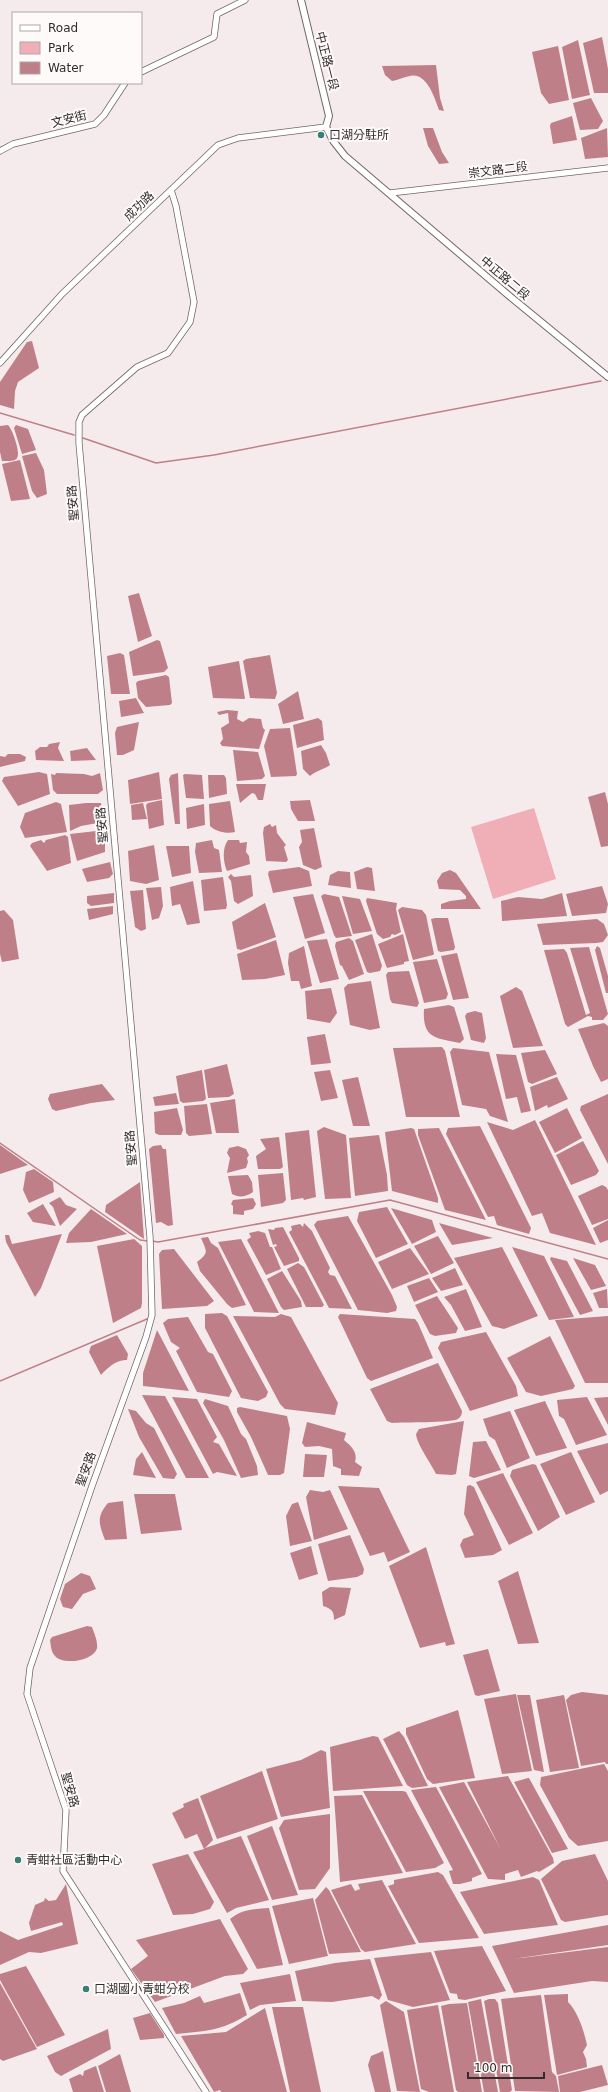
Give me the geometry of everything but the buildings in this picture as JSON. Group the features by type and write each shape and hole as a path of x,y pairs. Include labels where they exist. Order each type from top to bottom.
{"main road":[{"name":"中正路一段","path":"301,0 329,116 326,127"},
{"name":"中正路二段","path":"326,127 345,156 462,256 608,377"}],"street":[{"path":"142,72 214,37 217,14 245,0"},
{"name":"文安街","path":"0,151 13,144 95,124 104,116 124,84"},
{"name":"成功路","path":"0,364 62,294 218,145 238,138 326,127"},
{"name":"崇文路二段","path":"390,194 608,168"},
{"name":"聖安路","path":"171,190 176,206 194,302 190,322 168,353 137,368 82,415 79,422 79,449 150,1237 152,1315 146,1337 92,1486 30,1668 27,1694 66,1810 63,1871 206,2092"}],"green space":[{"path":"534,808 556,879 493,899 471,827"}],"water":[{"path":"602,37 608,69 608,93 594,93 583,43"},
{"path":"578,40 590,95 572,99 562,47"},
{"path":"558,46 569,100 549,104 541,93 532,52"},
{"path":"436,65 440,98 444,111 439,110 429,87 421,78 410,76 392,81 385,75 382,66"},
{"path":"591,98 603,121 598,129 580,130 573,103"},
{"path":"572,116 577,140 553,144 550,126 551,123"},
{"path":"423,128 433,128 442,152 449,163 439,164 428,146"},
{"path":"607,128 608,157 585,159 581,138"},
{"path":"32,341 39,368 18,382 15,391 14,409 0,405 0,382 27,342"},
{"path":"8,425 16,441 18,455 14,460 2,461 0,452 0,426"},
{"path":"16,425 28,429 36,450 22,454 14,428"},
{"path":"36,453 44,470 47,494 37,498 32,491 22,456"},
{"path":"20,460 30,499 11,501 2,464"},
{"path":"139,593 152,636 138,642 128,596"},
{"path":"157,640 160,641 168,668 164,672 133,676 129,652"},
{"path":"120,653 124,655 130,694 111,694 107,656"},
{"path":"270,655 277,693 275,699 250,698 243,661 246,659"},
{"path":"239,661 245,699 213,698 208,667"},
{"path":"166,675 169,677 172,703 170,705 146,707 138,698 136,683 138,681"},
{"path":"298,691 304,719 283,724 278,704"},
{"path":"136,698 144,713 121,717 119,701"},
{"path":"227,710 238,711 237,719 243,722 249,718 261,719 265,730 259,749 222,746 220,743 223,739 221,728 229,723 228,713 219,715 217,712"},
{"path":"318,718 322,721 324,740 297,748 293,725"},
{"path":"139,722 134,750 123,755 117,755 115,733 117,727"},
{"path":"290,728 297,774 296,776 271,777 264,746 270,729"},
{"path":"60,742 58,748 64,761 36,760 35,751 40,747 47,747 49,744"},
{"path":"321,745 326,753 330,765 310,776 303,769 301,751"},
{"path":"87,748 96,760 71,761 70,751"},
{"path":"233,750 258,752 265,776 262,779 237,781"},
{"path":"8,754 20,754 26,757 25,761 0,767 0,756 5,757"},
{"path":"39,772 47,774 50,794 18,806 2,781 4,777"},
{"path":"159,772 162,799 130,804 128,780"},
{"path":"56,773 84,774 92,776 100,773 103,790 98,794 57,794 53,790 51,774 55,775"},
{"path":"178,773 180,824 175,824 169,779 171,775"},
{"path":"183,775 202,775 204,799 186,798"},
{"path":"208,775 224,775 226,778 227,794 209,798"},
{"path":"236,784 266,784 263,800 258,800 255,794 252,793 240,803"},
{"path":"605,792 608,804 608,846 601,847 588,797"},
{"path":"162,800 164,825 149,829 146,805 148,803"},
{"path":"310,800 315,821 298,821 291,809 290,801"},
{"path":"230,801 235,832 225,833 215,830 210,826 209,804"},
{"path":"56,802 61,804 67,832 25,838 20,827 25,813"},
{"path":"101,803 103,822 81,826 70,831 69,805"},
{"path":"143,803 147,819 132,820 131,805"},
{"path":"204,804 205,825 187,829 186,808"},
{"path":"270,824 272,827 276,825 277,833 286,845 284,847 288,860 286,862 266,861 263,833 264,827"},
{"path":"314,828 322,867 315,870 303,865 299,847 302,842 300,830"},
{"path":"105,830 105,852 77,861 70,834"},
{"path":"65,835 68,837 71,863 47,871 30,846 32,843 41,840 44,843 46,840"},
{"path":"212,840 214,848 219,850 222,872 199,873 195,852 196,843"},
{"path":"228,840 239,840 240,843 247,842 246,852 249,856 250,864 227,871 224,855"},
{"path":"154,845 159,880 146,884 130,881 128,851"},
{"path":"166,846 189,846 191,873 172,877"},
{"path":"110,862 113,874 109,878 87,882 82,869"},
{"path":"299,867 309,871 312,886 273,893 268,874 269,871"},
{"path":"367,867 372,868 375,891 357,889 354,872"},
{"path":"450,870 456,873 481,909 441,909 441,904 466,899 466,896 460,890 439,889 437,881 442,873"},
{"path":"338,871 350,872 351,888 328,885 330,875"},
{"path":"231,874 234,877 251,875 253,896 238,904 234,901 231,881 228,877"},
{"path":"223,877 227,905 226,909 204,911 201,880"},
{"path":"193,881 200,923 187,925 180,904 172,906 170,887"},
{"path":"602,886 608,904 606,913 572,916 566,894"},
{"path":"161,887 163,906 159,918 152,920 146,888"},
{"path":"143,890 146,929 141,931 135,927 130,891"},
{"path":"114,893 114,903 91,906 87,903 87,896"},
{"path":"562,893 567,916 502,921 501,901 518,897 542,899"},
{"path":"313,894 325,933 305,939 293,897"},
{"path":"324,894 339,897 352,936 336,938 334,935 321,896"},
{"path":"342,896 360,899 372,931 353,934"},
{"path":"367,898 397,903 396,909 401,932 395,935 392,934 390,937 383,939 377,934 366,901"},
{"path":"265,903 276,937 241,950 237,949 232,922"},
{"path":"113,906 113,914 89,920 87,909"},
{"path":"402,907 422,910 426,915 433,955 413,960 398,910"},
{"path":"4,910 13,920 19,959 2,962 0,954 0,911"},
{"path":"448,918 455,947 454,950 438,951 431,919"},
{"path":"597,919 604,924 608,935 603,942 596,943 543,945 537,924"},
{"path":"372,934 382,966 380,971 370,973 367,972 355,940"},
{"path":"403,934 409,961 404,962 404,964 387,968 378,944"},
{"path":"349,938 353,941 364,974 349,980 342,966 340,965 335,946 336,942"},
{"path":"327,939 339,979 320,983 307,941"},
{"path":"276,940 285,975 265,979 242,980 237,954"},
{"path":"304,946 312,986 301,989 299,981 291,981 288,963 289,953"},
{"path":"597,946 600,948 608,976 608,993 606,993 595,950"},
{"path":"589,947 608,1014 603,1020 592,1020 592,1017 588,1016 568,1027 565,1024 544,950 564,949 567,953 586,1015 590,1013 570,948"},
{"path":"457,953 469,998 453,1000 441,956"},
{"path":"437,959 448,994 446,999 424,1003 413,962"},
{"path":"409,971 419,1003 417,1007 392,1003 390,999 386,975 388,972"},
{"path":"371,981 380,1028 370,1030 350,1025 344,988 348,984"},
{"path":"516,987 522,991 543,1046 513,1048 500,996"},
{"path":"331,988 337,1013 330,1023 307,1019 305,991"},
{"path":"449,1005 454,1007 464,1039 460,1043 438,1038 428,1032 425,1026 424,1009"},
{"path":"475,1011 482,1013 486,1038 484,1043 471,1040 465,1016 467,1013"},
{"path":"604,1023 608,1026 608,1079 601,1082 578,1029"},
{"path":"325,1034 331,1063 311,1065 307,1037"},
{"path":"442,1047 445,1051 460,1117 406,1117 393,1048"},
{"path":"453,1048 489,1052 508,1122 490,1116 486,1109 462,1105 450,1052"},
{"path":"545,1050 557,1074 532,1084 528,1082 521,1053"},
{"path":"496,1054 516,1055 531,1111 521,1113 517,1097 506,1099"},
{"path":"227,1064 234,1094 229,1097 208,1098 204,1070"},
{"path":"202,1070 206,1099 203,1101 183,1103 180,1101 176,1076"},
{"path":"330,1070 338,1098 321,1101 314,1072"},
{"path":"358,1077 370,1126 353,1126 342,1080"},
{"path":"557,1077 568,1099 548,1108 547,1105 535,1111 530,1087"},
{"path":"102,1084 115,1100 91,1103 56,1111 52,1109 48,1099 50,1094"},
{"path":"176,1093 179,1104 155,1106 153,1097"},
{"path":"608,1094 608,1164 580,1110 581,1106"},
{"path":"235,1099 239,1133 216,1133 210,1103"},
{"path":"207,1104 212,1134 189,1136 186,1133 184,1106"},
{"path":"177,1108 183,1130 181,1135 159,1135 155,1133 154,1112"},
{"path":"567,1108 582,1138 555,1153 539,1122"},
{"path":"535,1120 596,1245 550,1233 542,1213 532,1216 487,1122 513,1130"},
{"path":"480,1126 531,1228 529,1234 497,1225 494,1216 488,1217 446,1134 448,1128"},
{"path":"324,1127 346,1135 351,1198 325,1199 317,1131"},
{"path":"411,1128 414,1129 438,1198 438,1203 392,1191 385,1132"},
{"path":"439,1128 486,1220 445,1210 418,1135 418,1129"},
{"path":"309,1130 316,1197 304,1200 303,1198 291,1200 285,1133"},
{"path":"379,1135 387,1175 388,1191 355,1196 349,1138"},
{"path":"279,1137 283,1167 280,1169 258,1169 256,1156 266,1149 260,1139"},
{"path":"583,1141 599,1171 596,1175 571,1185 556,1155"},
{"path":"0,1145 28,1165 0,1174"},
{"path":"161,1145 163,1149 166,1149 173,1225 168,1226 161,1222 156,1223 149,1149 153,1146"},
{"path":"238,1146 246,1149 249,1155 247,1158 248,1162 246,1168 227,1173 230,1158 227,1153 229,1148"},
{"path":"34,1169 53,1182 54,1192 29,1203 23,1190 26,1172"},
{"path":"283,1173 286,1200 283,1203 261,1207 258,1175"},
{"path":"248,1175 252,1182 253,1192 242,1196 232,1194 228,1176"},
{"path":"140,1182 144,1239 105,1212 106,1205"},
{"path":"602,1185 608,1190 608,1219 592,1225 578,1196"},
{"path":"60,1197 66,1205 77,1209 60,1226 53,1207 49,1203"},
{"path":"253,1198 256,1204 253,1209 244,1211 244,1215 233,1214 233,1206 231,1204 233,1200"},
{"path":"43,1204 56,1226 33,1222 27,1213"},
{"path":"387,1207 408,1244 376,1258 357,1221 359,1212"},
{"path":"391,1208 432,1220 436,1232 412,1244"},
{"path":"91,1209 127,1234 91,1242 66,1243 69,1233"},
{"path":"348,1216 392,1295 397,1307 396,1311 387,1313 358,1310 314,1225 317,1221"},
{"path":"608,1220 608,1240 600,1243 593,1228"},
{"path":"304,1223 312,1231 330,1268 328,1272 330,1275 335,1276 352,1309 329,1308 289,1232 292,1230 291,1226 300,1224 303,1227"},
{"path":"439,1223 493,1238 452,1245"},
{"path":"283,1227 299,1258 299,1261 284,1266 274,1247 277,1246 276,1244 273,1245 268,1229 274,1230 275,1228"},
{"path":"258,1231 265,1233 281,1269 266,1275 247,1240 251,1237 249,1233"},
{"path":"62,1234 41,1288 35,1297 6,1242 5,1235 9,1235 12,1244"},
{"path":"438,1236 454,1263 431,1274 414,1246"},
{"path":"208,1237 211,1243 218,1248 246,1305 232,1308 200,1271 197,1262 206,1252 201,1238"},
{"path":"134,1239 142,1246 141,1308 113,1323 97,1246"},
{"path":"241,1239 279,1313 254,1312 218,1242"},
{"path":"502,1247 538,1316 504,1329 492,1326 454,1258"},
{"path":"512,1247 544,1256 574,1317 549,1320"},
{"path":"410,1248 429,1274 392,1289 378,1262"},
{"path":"174,1249 214,1301 207,1306 162,1309 159,1254 162,1250"},
{"path":"551,1257 567,1261 593,1311 580,1315 550,1259"},
{"path":"573,1258 595,1265 606,1286 591,1290"},
{"path":"298,1263 304,1267 324,1305 322,1307 306,1307 287,1269"},
{"path":"455,1268 463,1285 441,1291 432,1278"},
{"path":"282,1271 301,1301 302,1307 284,1310 281,1307 267,1279"},
{"path":"429,1278 438,1292 414,1302 407,1286"},
{"path":"466,1289 482,1327 465,1331 451,1305 444,1297"},
{"path":"607,1289 608,1308 599,1308 593,1293"},
{"path":"437,1296 458,1328 456,1333 435,1336 430,1334 415,1305"},
{"path":"222,1313 227,1316 268,1392 266,1397 258,1401 241,1398 205,1328 205,1314"},
{"path":"281,1314 291,1317 338,1403 335,1415 285,1409 280,1404 233,1316 275,1317"},
{"path":"340,1314 415,1319 433,1358 371,1381 367,1378 338,1317"},
{"path":"608,1316 608,1383 585,1383 555,1320"},
{"path":"188,1317 208,1352 213,1354 232,1391 229,1397 197,1392 176,1351 180,1348 171,1342 163,1323 168,1319"},
{"path":"157,1330 189,1391 143,1386 143,1373"},
{"path":"486,1332 516,1386 518,1396 470,1411 438,1348 441,1342"},
{"path":"117,1335 128,1354 127,1360 116,1362 101,1375 89,1352 91,1346"},
{"path":"550,1336 575,1386 573,1389 541,1396 526,1392 507,1358"},
{"path":"438,1363 462,1411 460,1417 458,1419 437,1422 392,1423 387,1421 370,1389"},
{"path":"142,1395 165,1396 209,1478 186,1478"},
{"path":"172,1397 197,1399 217,1437 213,1442 219,1444 237,1476 217,1472 213,1474"},
{"path":"587,1397 607,1435 576,1445 564,1419 559,1416 557,1400"},
{"path":"608,1397 608,1425 594,1398"},
{"path":"205,1399 228,1406 241,1434 246,1439 257,1466 258,1475 241,1478 224,1440 203,1403"},
{"path":"545,1401 567,1448 536,1456 514,1410"},
{"path":"240,1407 287,1416 290,1429 284,1473 280,1475 268,1475 251,1437 237,1412 237,1408"},
{"path":"128,1409 136,1411 146,1423 154,1428 177,1474 174,1479 163,1478 139,1437"},
{"path":"510,1411 530,1458 507,1468 495,1440 489,1436 483,1419"},
{"path":"464,1421 456,1474 436,1474 421,1449 416,1434 419,1429"},
{"path":"307,1422 346,1433 344,1440 355,1452 355,1462 362,1467 359,1476 341,1475 341,1469 333,1466 332,1449 319,1446 305,1447 302,1443"},
{"path":"486,1441 501,1470 474,1478 469,1476 473,1442"},
{"path":"608,1443 608,1491 600,1495 577,1451"},
{"path":"142,1452 156,1478 133,1475 136,1459"},
{"path":"571,1452 595,1502 566,1515 540,1464"},
{"path":"305,1454 327,1455 324,1477 303,1477"},
{"path":"533,1464 536,1465 560,1517 538,1531 510,1476 512,1470"},
{"path":"503,1473 533,1533 509,1545 476,1482"},
{"path":"470,1485 474,1487 502,1550 493,1555 465,1558 460,1545 463,1539 474,1535 464,1514 467,1486"},
{"path":"338,1486 379,1488 410,1552 388,1562 384,1552 370,1556"},
{"path":"310,1490 323,1492 330,1490 348,1529 314,1540 306,1497"},
{"path":"134,1494 175,1494 182,1530 141,1534"},
{"path":"123,1501 127,1539 105,1540 100,1525 100,1517 102,1512 108,1503"},
{"path":"298,1502 312,1541 290,1546 286,1516 292,1504"},
{"path":"350,1535 364,1569 363,1574 357,1577 328,1581 318,1544"},
{"path":"311,1546 318,1574 299,1580 290,1553"},
{"path":"426,1547 455,1644 446,1646 445,1642 420,1648 389,1566"},
{"path":"518,1571 539,1643 518,1644 498,1581"},
{"path":"81,1573 90,1576 96,1589 83,1594 72,1609 63,1607 60,1599 65,1584"},
{"path":"330,1587 351,1588 345,1615 334,1620 334,1614 332,1611 323,1606 322,1592"},
{"path":"87,1626 92,1627 96,1637 97,1648 95,1652 85,1659 72,1661 65,1661 53,1654 50,1640 52,1637"},
{"path":"488,1649 500,1691 478,1696 475,1695 463,1655"},
{"path":"582,1692 608,1695 608,1764 605,1762 581,1766 566,1700 571,1695"},
{"path":"516,1694 532,1771 502,1774 484,1699"},
{"path":"517,1695 530,1695 544,1772 534,1770"},
{"path":"564,1695 579,1768 550,1772 536,1700"},
{"path":"458,1710 475,1778 433,1784 427,1779 406,1734 406,1728"},
{"path":"399,1731 404,1737 428,1786 412,1788 407,1785 383,1739"},
{"path":"373,1736 378,1737 403,1786 333,1791 330,1747"},
{"path":"321,1750 326,1752 330,1808 281,1817 266,1769 301,1760"},
{"path":"604,1764 608,1771 608,1841 578,1846 569,1838 540,1785 541,1777"},
{"path":"262,1771 278,1819 217,1839 200,1796"},
{"path":"508,1776 553,1858 554,1863 539,1872 537,1871 521,1877 518,1870 505,1874 505,1880 488,1879 439,1787 464,1782 500,1848 467,1782"},
{"path":"529,1778 568,1849 552,1853 514,1782"},
{"path":"436,1787 482,1874 472,1878 472,1881 453,1884 449,1871 453,1870 411,1790"},
{"path":"363,1791 406,1792 444,1863 435,1868 406,1872"},
{"path":"362,1795 403,1873 340,1882 334,1796"},
{"path":"198,1798 213,1840 205,1848 241,1836 269,1900 236,1908 227,1913 193,1852 204,1849 197,1834 185,1839 172,1813 184,1807 183,1804"},
{"path":"330,1814 330,1868 315,1889 299,1890 279,1828 284,1820"},
{"path":"272,1826 298,1895 272,1900 247,1836"},
{"path":"188,1854 214,1902 210,1909 193,1914 173,1915 152,1864"},
{"path":"595,1854 608,1881 608,1915 565,1922 561,1920 541,1879 562,1861"},
{"path":"438,1872 443,1875 479,1938 419,1943 388,1886 394,1884 394,1880"},
{"path":"533,1877 539,1880 558,1925 484,1934 460,1892"},
{"path":"382,1880 416,1944 365,1952 361,1949 331,1890 351,1884 355,1891 360,1889 358,1884"},
{"path":"66,1884 78,1944 41,1953 29,1952 0,1965 0,1931 18,1940 63,1925 62,1922 31,1931 29,1923 35,1905 44,1901 45,1898 49,1901 56,1900"},
{"path":"326,1887 329,1890 361,1952 329,1954 315,1900"},
{"path":"313,1898 328,1956 289,1964 272,1906"},
{"path":"269,1908 283,1965 257,1969 230,1919 244,1911"},
{"path":"220,1919 248,1969 243,1974 225,1976 155,2002 131,1969 148,1956 136,1940"},
{"path":"608,1925 608,1945 513,1959 608,1947 608,1982 592,1981 514,1993 492,1946"},
{"path":"482,1946 506,1991 465,2000 458,1999 457,1994 450,1993 434,1951"},
{"path":"431,1952 450,2000 413,2007 388,2000 374,1958"},
{"path":"370,1959 382,1995 379,2000 372,1996 332,2002 302,2001 295,1971 335,1963"},
{"path":"26,1966 65,2035 37,2047 0,1980 0,1974"},
{"path":"290,1974 296,2001 260,2005 250,2010 240,1983"},
{"path":"0,1983 37,2049 3,2061 0,2059"},
{"path":"240,1993 247,2015 229,2024 213,2029 176,2034 162,2008 184,2003 200,1996 204,2003"},
{"path":"568,1994 568,2002 578,2016 586,2040 587,2045 583,2052 587,2067 557,2075 544,1995"},
{"path":"541,1995 552,2072 556,2076 559,2092 515,2091 501,1999"},
{"path":"481,1999 498,2092 484,2092 468,2002"},
{"path":"495,1999 498,2003 512,2090 510,2092 500,2092 484,2001"},
{"path":"386,2001 404,2012 420,2092 397,2091 380,2005"},
{"path":"467,2003 482,2092 458,2092 456,2090 441,2006"},
{"path":"438,2005 454,2092 429,2092 421,2089 407,2010"},
{"path":"272,2007 303,2007 321,2092 290,2092"},
{"path":"265,2008 287,2092 221,2092 220,2090 214,2092 181,2036 226,2032"},
{"path":"150,2013 164,2035 164,2038 140,2040 133,2018"},
{"path":"108,2029 111,2049 61,2076 55,2072 47,2056"},
{"path":"383,2051 391,2092 375,2092 368,2065 371,2056"},
{"path":"120,2054 131,2092 106,2092 98,2066"},
{"path":"602,2065 608,2085 580,2092 560,2092 558,2076"},
{"path":"96,2066 104,2092 73,2092 69,2079 80,2074 83,2076 84,2071"}],"waterway":[{"path":"83,438 156,463 214,455 601,381"},
{"path":"0,413 74,435"},
{"path":"0,1143 140,1240 148,1241"},
{"path":"152,1241 158,1242 390,1200 608,1259"},
{"path":"0,1381 147,1319"}],"place":[{"name":"口湖分駐所","path":"321,135"},
{"name":"青蚶社區活動中心","path":"18,1860"},
{"name":"口湖國小青蚶分校","path":"86,1989"}]}
